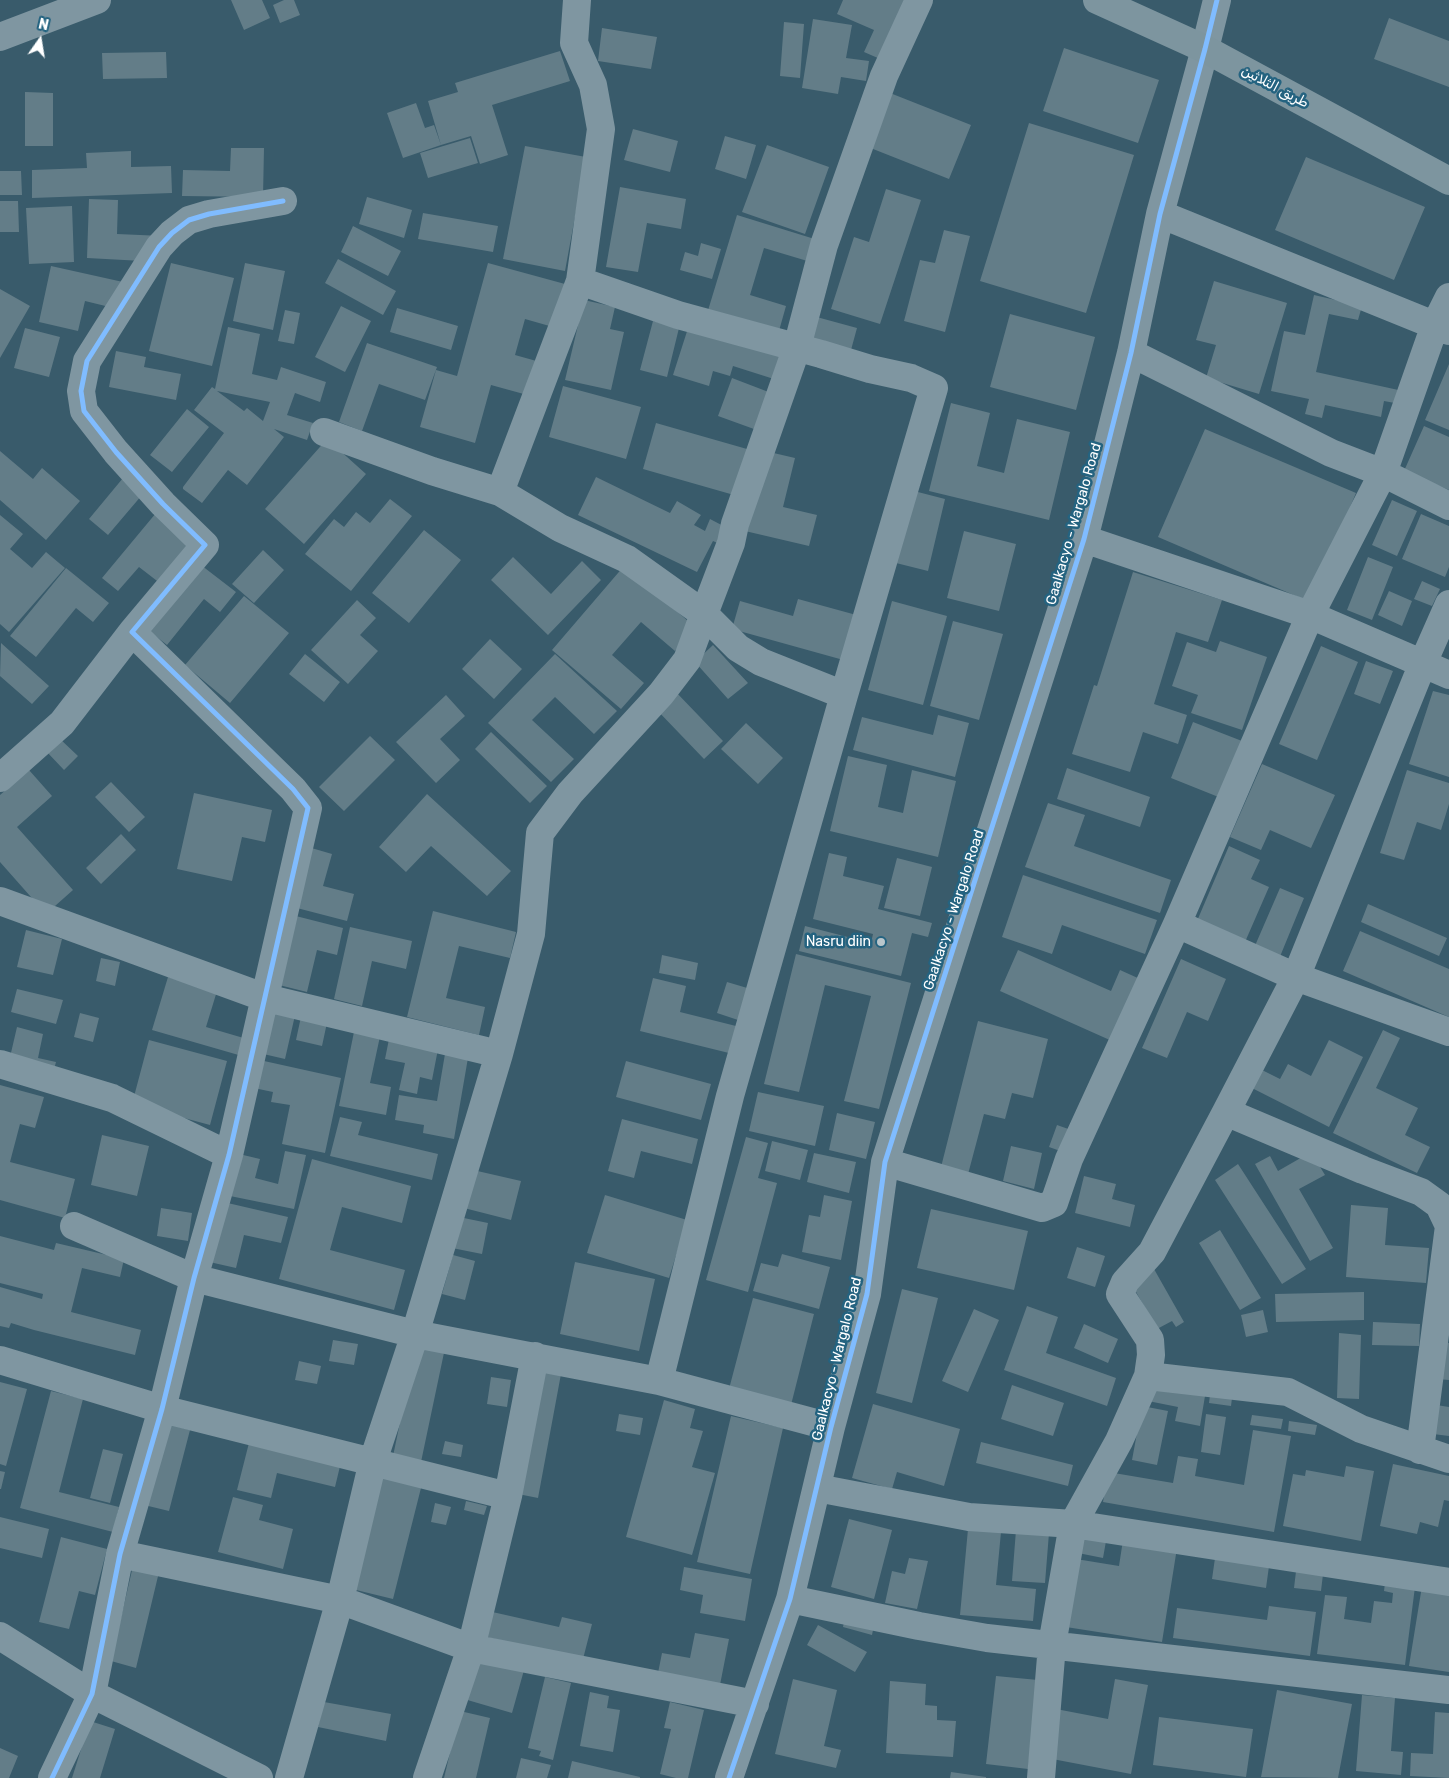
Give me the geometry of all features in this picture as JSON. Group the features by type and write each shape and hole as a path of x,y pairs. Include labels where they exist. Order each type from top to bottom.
{"main road":[{"name":"طريق الثلاثين","path":"1097,0 1205,49 1449,181"}],"street":[{"path":"0,38 97,0"},
{"path":"500,492 580,281 601,129 593,85 574,43 577,0"},
{"path":"289,1778 340,1600 373,1461 415,1334 500,1054 531,934 540,833 570,793 661,694 688,660 731,543 735,524 796,347 824,245 884,76 919,0"},
{"name":"Gaalkacyo - Wargalo Road","path":"729,1778 790,1599 867,1294 885,1162 1084,538 1131,353 1160,214 1217,0"},
{"path":"0,778 62,724 132,632 204,545 163,504 116,452 84,411 82,391 87,361 159,247 172,232 188,220 209,214 283,201"},
{"path":"1160,214 1442,328"},
{"path":"580,281 678,315 870,369 911,378 934,388 730,1096 659,1381"},
{"path":"885,1162 1042,1208 1054,1203 1069,1159 1177,924 1310,615 1382,474 1442,328 1449,297"},
{"path":"1131,353 1331,453 1382,474 1449,506"},
{"path":"324,432 432,471 500,492 560,528 627,559 704,614 738,648 761,662 844,695"},
{"path":"1084,538 1310,615 1449,675"},
{"path":"1041,1778 1052,1644 1073,1524 1118,1440 1148,1376 1152,1355 1150,1340 1120,1294 1125,1282 1152,1252 1296,977 1423,663 1449,604"},
{"path":"52,1778 92,1694 120,1554 162,1409 194,1278 229,1155 308,808 292,789 132,632"},
{"path":"0,901 266,998 500,1054"},
{"path":"1177,924 1296,977 1449,1032"},
{"path":"0,1064 112,1098 229,1155"},
{"path":"1226,1112 1363,1170 1421,1192 1440,1205 1449,1226 1420,1450"},
{"path":"74,1226 194,1278 415,1334 659,1381 832,1427"},
{"path":"427,1778 471,1648 508,1496 535,1356"},
{"path":"0,1360 162,1409 508,1496"},
{"path":"1148,1376 1288,1392 1361,1429 1449,1459"},
{"path":"817,1488 969,1517 1073,1524 1449,1582"},
{"path":"120,1554 340,1600 471,1648 755,1704"},
{"path":"790,1599 977,1637 1449,1690"},
{"path":"0,1636 92,1694 259,1778"}],"building":[{"path":"231,0 262,0 270,18 244,30"},
{"path":"284,0 294,0 300,15 280,23 273,5"},
{"path":"843,0 915,0 887,62 864,52 874,30 837,14"},
{"path":"1389,18 1449,41 1449,87 1374,59"},
{"path":"813,19 852,25 846,58 869,61 866,81 841,77 838,94 802,88"},
{"path":"784,22 804,24 800,78 780,76"},
{"path":"602,28 657,37 651,69 598,61"},
{"path":"1064,48 1159,80 1138,143 1043,111"},
{"path":"560,51 570,81 492,105 508,155 480,164 471,136 441,145 428,101 458,92 455,83"},
{"path":"166,52 167,78 103,79 102,53"},
{"path":"25,92 53,93 53,146 25,146"},
{"path":"890,93 971,125 949,179 868,147"},
{"path":"416,103 425,128 434,125 441,145 403,158 387,113"},
{"path":"1029,123 1134,155 1086,313 980,281"},
{"path":"633,129 678,141 670,172 624,160"},
{"path":"725,136 756,145 746,179 715,169"},
{"path":"470,138 478,163 428,178 420,153"},
{"path":"767,145 829,167 805,234 742,212"},
{"path":"525,146 586,157 565,271 503,259"},
{"path":"231,148 264,148 263,197 182,196 183,170 230,171"},
{"path":"131,151 131,167 171,166 172,193 32,198 32,170 87,168 86,153"},
{"path":"1306,157 1425,207 1394,280 1275,230"},
{"path":"0,171 21,171 22,195 0,195"},
{"path":"620,187 686,199 681,229 647,223 638,272 606,267"},
{"path":"886,189 921,200 880,324 831,309 854,237 869,242"},
{"path":"367,197 412,210 404,238 359,224"},
{"path":"89,199 118,200 117,234 163,236 161,262 87,258"},
{"path":"0,201 18,201 19,232 0,232"},
{"path":"72,206 74,262 29,264 26,208"},
{"path":"423,213 498,226 493,252 418,239"},
{"path":"737,215 821,241 814,263 764,248 750,295 786,306 777,338 706,317"},
{"path":"353,226 401,251 388,276 341,252"},
{"path":"944,230 970,236 945,332 904,321 920,260 935,263"},
{"path":"701,243 721,249 712,279 680,270 685,252 698,256"},
{"path":"338,259 396,291 383,315 325,283"},
{"path":"171,263 234,278 212,366 149,351"},
{"path":"245,263 285,271 273,330 233,321"},
{"path":"488,263 565,284 553,327 525,319 515,355 540,362 531,396 491,385 475,443 420,427 436,370 457,376"},
{"path":"51,266 132,284 126,311 85,301 78,331 39,322"},
{"path":"1214,281 1287,303 1259,394 1206,378 1216,345 1196,340"},
{"path":"0,289 30,306 0,358"},
{"path":"1314,295 1362,306 1358,320 1329,314 1316,372 1403,391 1400,404 1384,401 1381,417 1325,405 1322,418 1305,414 1309,399 1271,391 1284,331 1305,335"},
{"path":"584,300 615,307 610,329 624,332 611,390 565,380"},
{"path":"341,306 371,321 345,372 315,357"},
{"path":"397,308 458,326 451,350 390,332"},
{"path":"285,310 300,313 294,344 278,341"},
{"path":"1010,314 1095,337 1076,410 990,387"},
{"path":"813,316 857,328 851,350 807,337"},
{"path":"653,321 679,328 667,377 640,370"},
{"path":"690,322 786,352 777,380 733,366 730,376 713,371 709,386 673,375"},
{"path":"228,327 260,334 252,374 277,380 281,367 326,382 320,402 295,393 287,415 313,423 307,440 274,429 284,437 247,485 228,470 202,503 183,489 183,487 224,433 194,410 212,387 215,389","holes":["217,391 270,402 263,421 247,408 244,411"]},
{"path":"25,328 60,337 49,377 14,368"},
{"path":"367,343 437,367 425,400 379,384 362,431 339,422"},
{"path":"116,351 146,357 144,367 181,374 176,400 109,387"},
{"path":"1449,364 1449,430 1425,420"},
{"path":"732,378 779,396 765,433 718,416"},
{"path":"563,386 641,407 626,459 549,437"},
{"path":"951,403 990,413 977,466 1004,473 1017,419 1070,432 1049,520 929,491"},
{"path":"187,409 209,427 172,472 150,455"},
{"path":"656,423 754,451 741,497 643,469"},
{"path":"1424,426 1449,437 1449,490 1404,471"},
{"path":"1205,429 1356,493 1310,602 1158,537"},
{"path":"327,439 366,474 304,544 265,509"},
{"path":"0,451 33,479 42,468 80,501 46,540 0,500"},
{"path":"765,451 795,458 783,507 817,515 809,546 745,531"},
{"path":"596,477 670,513 677,501 701,515 694,525 705,531 710,519 733,531 726,547 713,541 697,572 578,515"},
{"path":"123,478 142,495 108,535 89,519"},
{"path":"914,491 945,499 928,571 896,563"},
{"path":"390,499 412,516 351,591 305,554 334,519 344,527 356,512 370,523"},
{"path":"1392,500 1417,511 1397,556 1372,545"},
{"path":"156,513 194,545 161,584 139,567 118,591 102,578"},
{"path":"1421,514 1449,526 1449,567 1445,577 1402,559"},
{"path":"0,515 23,534 10,549 32,568 46,552 65,568 9,632 0,624"},
{"path":"424,530 461,560 409,623 372,593"},
{"path":"964,531 1016,544 999,611 947,598"},
{"path":"263,550 284,570 254,603 232,584"},
{"path":"513,557 551,594 582,561 601,580 548,635 491,580"},
{"path":"1368,557 1393,567 1372,620 1347,610"},
{"path":"197,562 236,592 220,612 204,599 167,645 144,627"},
{"path":"624,566 695,627 675,651 641,622 612,655 644,683 621,709 552,650"},
{"path":"66,568 109,603 93,622 76,608 36,657 10,636"},
{"path":"1133,572 1222,600 1208,642 1176,632 1154,704 1187,715 1178,744 1143,732 1130,772 1072,754 1094,685 1097,686"},
{"path":"1422,581 1440,589 1432,606 1414,599"},
{"path":"1389,591 1412,601 1402,626 1378,615"},
{"path":"244,596 289,633 230,703 185,665"},
{"path":"798,599 860,616 847,661 732,629 740,601 793,616"},
{"path":"357,600 376,618 360,635 378,651 348,684 311,650"},
{"path":"892,601 947,616 923,705 868,690"},
{"path":"953,621 1003,634 979,720 930,706"},
{"path":"490,639 522,669 494,699 462,669"},
{"path":"1220,641 1267,657 1242,730 1191,713 1198,695 1172,686 1187,642 1216,652"},
{"path":"1,643 49,686 32,704 0,676"},
{"path":"713,645 748,683 728,699 695,662"},
{"path":"1321,646 1358,662 1317,760 1279,744"},
{"path":"305,654 340,682 324,702 289,674"},
{"path":"555,654 617,711 594,734 555,697 532,720 574,759 551,782 488,723"},
{"path":"1366,661 1393,671 1380,704 1354,694"},
{"path":"674,690 723,741 704,759 655,708"},
{"path":"1433,691 1449,695 1449,777 1409,764"},
{"path":"446,695 465,716 440,739 460,760 436,783 396,742"},
{"path":"938,715 969,723 955,777 853,750 862,717 933,735"},
{"path":"1193,722 1242,741 1221,798 1171,778"},
{"path":"746,723 783,758 758,784 721,749"},
{"path":"491,732 547,786 530,803 475,749"},
{"path":"370,736 395,760 344,811 319,787"},
{"path":"59,738 78,756 64,770 46,751"},
{"path":"848,756 887,765 878,807 903,813 912,770 956,781 938,857 830,831"},
{"path":"1262,764 1335,795 1311,848 1270,830 1261,850 1230,837"},
{"path":"1067,768 1150,797 1140,827 1057,799"},
{"path":"29,770 52,796 17,827 73,890 46,914 0,862 0,795"},
{"path":"1407,770 1449,783 1449,804 1441,830 1417,822 1404,860 1380,853"},
{"path":"111,782 145,817 129,832 95,797"},
{"path":"194,793 272,810 265,842 242,837 232,881 177,869"},
{"path":"427,794 511,871 487,896 431,846 406,872 379,847"},
{"path":"1048,803 1085,815 1074,846 1171,880 1160,913 1025,867"},
{"path":"121,834 136,850 101,884 86,868"},
{"path":"1229,846 1260,860 1251,879 1269,887 1245,942 1197,921"},
{"path":"308,847 332,854 323,886 354,894 347,921 293,907"},
{"path":"829,853 847,857 843,876 884,886 878,909 932,923 928,937 912,933 901,976 799,951 805,926 871,943 873,934 813,919"},
{"path":"897,858 932,867 920,916 884,908"},
{"path":"1023,875 1157,920 1145,954 1062,925 1052,954 1002,937"},
{"path":"1280,888 1304,898 1279,959 1254,948"},
{"path":"1368,904 1447,938 1439,956 1361,922"},
{"path":"433,911 516,932 510,958 459,946 446,998 485,1007 479,1035 407,1017"},
{"path":"288,914 343,928 337,955 317,950 307,992 271,983"},
{"path":"350,927 412,941 406,969 372,961 362,1006 334,999"},
{"path":"26,930 62,939 53,975 17,967"},
{"path":"1360,931 1449,969 1449,1017 1343,971"},
{"path":"1018,950 1111,991 1120,970 1140,979 1112,1041 1000,991"},
{"path":"796,954 911,983 879,1109 844,1101 871,996 825,985 799,1092 764,1084"},
{"path":"662,955 698,963 695,980 659,973"},
{"path":"101,958 120,962 115,986 96,981"},
{"path":"1181,959 1226,979 1208,1021 1187,1012 1167,1058 1142,1048"},
{"path":"168,977 217,991 206,1027 247,1039 242,1056 152,1030"},
{"path":"653,978 686,986 680,1012 744,1028 737,1055 640,1031"},
{"path":"727,982 754,990 744,1022 717,1013"},
{"path":"17,989 63,1000 56,1024 11,1012"},
{"path":"269,1004 296,1011 285,1059 259,1053"},
{"path":"302,1012 328,1018 322,1046 296,1040"},
{"path":"80,1013 99,1018 93,1042 74,1037"},
{"path":"978,1021 1048,1039 1033,1098 1012,1093 1005,1119 984,1114 967,1178 940,1171"},
{"path":"356,1022 382,1027 370,1083 391,1087 386,1115 339,1106"},
{"path":"17,1027 43,1034 38,1058 56,1062 51,1081 7,1070"},
{"path":"1383,1030 1400,1038 1376,1088 1418,1108 1405,1135 1430,1147 1417,1173 1333,1133"},
{"path":"390,1034 439,1044 432,1080 420,1077 417,1094 399,1090 405,1063 385,1059"},
{"path":"149,1040 227,1061 210,1125 132,1104"},
{"path":"1329,1040 1363,1057 1329,1127 1244,1084 1254,1066 1280,1079 1288,1064 1311,1076"},
{"path":"446,1048 469,1052 454,1139 423,1133 424,1125 395,1120 399,1095 437,1101"},
{"path":"255,1059 341,1078 325,1153 282,1144 290,1105 271,1102 273,1092 249,1087"},
{"path":"626,1061 711,1084 701,1120 616,1097"},
{"path":"0,1085 44,1097 35,1128 20,1124 10,1162 75,1179 65,1218 0,1200"},
{"path":"758,1092 824,1106 815,1146 749,1131"},
{"path":"837,1113 875,1122 866,1159 829,1150"},
{"path":"340,1117 362,1122 358,1135 438,1154 432,1180 330,1156"},
{"path":"622,1119 698,1139 692,1164 641,1151 634,1178 608,1171"},
{"path":"1057,1125 1074,1131 1066,1153 1049,1147"},
{"path":"102,1135 149,1146 137,1196 91,1185"},
{"path":"746,1137 768,1143 758,1178 777,1183 748,1292 706,1280"},
{"path":"772,1141 808,1150 800,1180 765,1171"},
{"path":"1011,1146 1042,1153 1034,1189 1003,1181"},
{"path":"285,1151 306,1155 294,1209 230,1196 239,1154 260,1159 255,1178 278,1184"},
{"path":"1311,1152 1325,1175 1299,1189 1333,1248 1310,1261 1255,1164 1270,1156 1278,1171"},
{"path":"814,1153 856,1162 849,1193 807,1182"},
{"path":"312,1159 411,1186 402,1223 342,1207 330,1250 405,1270 394,1310 279,1279"},
{"path":"1238,1164 1306,1269 1282,1284 1215,1180"},
{"path":"473,1170 521,1181 511,1220 464,1208"},
{"path":"1084,1176 1116,1184 1112,1199 1135,1205 1130,1227 1075,1213"},
{"path":"605,1195 687,1220 669,1278 587,1253"},
{"path":"824,1195 852,1201 841,1260 802,1252 809,1215 820,1217"},
{"path":"219,1201 288,1217 281,1243 244,1235 236,1268 205,1261"},
{"path":"1351,1205 1388,1208 1385,1245 1429,1248 1426,1283 1346,1277"},
{"path":"161,1208 192,1213 188,1241 157,1236"},
{"path":"931,1209 1028,1231 1014,1290 917,1268"},
{"path":"459,1217 488,1223 482,1254 452,1248"},
{"path":"1220,1230 1261,1298 1240,1310 1199,1243"},
{"path":"0,1236 54,1250 56,1243 124,1259 120,1277 82,1268 71,1312 141,1330 135,1355 11,1323 9,1328 0,1326 0,1287 42,1299 43,1294 0,1283"},
{"path":"1077,1247 1105,1256 1095,1287 1067,1278"},
{"path":"782,1254 830,1267 819,1309 753,1291 761,1263 778,1267"},
{"path":"453,1255 475,1261 465,1300 442,1294"},
{"path":"575,1262 655,1279 639,1351 560,1334"},
{"path":"1154,1269 1184,1322 1176,1327 1172,1321 1157,1329 1131,1283"},
{"path":"902,1289 938,1298 912,1403 876,1393"},
{"path":"1364,1292 1364,1320 1276,1322 1275,1294"},
{"path":"753,1298 814,1314 791,1405 729,1389"},
{"path":"1027,1306 1058,1317 1046,1353 1116,1378 1107,1406 1004,1370"},
{"path":"974,1309 999,1320 968,1392 942,1381"},
{"path":"1263,1310 1268,1332 1246,1337 1241,1315"},
{"path":"1373,1322 1420,1324 1419,1346 1372,1345"},
{"path":"1084,1324 1118,1339 1108,1363 1074,1348"},
{"path":"1339,1333 1361,1335 1359,1399 1337,1398"},
{"path":"333,1340 358,1344 354,1365 329,1361"},
{"path":"417,1342 445,1348 421,1462 393,1456"},
{"path":"1441,1342 1449,1343 1449,1380 1437,1379"},
{"path":"299,1361 321,1366 317,1384 295,1380"},
{"path":"540,1370 561,1374 538,1498 518,1494"},
{"path":"491,1377 511,1380 507,1407 487,1404"},
{"path":"1146,1379 1206,1390 1200,1426 1175,1421 1178,1407 1143,1400"},
{"path":"0,1382 27,1389 6,1466 0,1464"},
{"path":"1012,1385 1064,1403 1053,1436 1001,1419"},
{"path":"1211,1387 1233,1390 1231,1406 1209,1403"},
{"path":"51,1391 83,1399 59,1492 119,1507 113,1532 20,1508"},
{"path":"664,1400 695,1409 690,1428 703,1431 692,1467 715,1473 692,1555 626,1537"},
{"path":"873,1404 960,1429 944,1486 897,1472 892,1489 852,1478"},
{"path":"1430,1404 1449,1407 1449,1436 1425,1433"},
{"path":"1142,1406 1168,1411 1157,1465 1132,1460"},
{"path":"619,1414 643,1418 640,1435 616,1431"},
{"path":"1206,1414 1226,1417 1220,1455 1201,1452"},
{"path":"1252,1415 1283,1419 1281,1429 1250,1425"},
{"path":"731,1416 783,1428 750,1574 697,1562"},
{"path":"1289,1421 1317,1425 1315,1435 1288,1431"},
{"path":"161,1422 190,1430 169,1511 140,1504"},
{"path":"1253,1430 1291,1436 1274,1532 1103,1502 1108,1472 1173,1483 1178,1456 1198,1459 1195,1476 1244,1485"},
{"path":"251,1435 342,1458 335,1487 277,1473 271,1498 237,1490"},
{"path":"445,1441 463,1445 461,1457 442,1454"},
{"path":"981,1442 1073,1465 1068,1486 976,1463"},
{"path":"103,1449 123,1454 110,1503 90,1498"},
{"path":"1393,1464 1449,1476 1449,1501 1444,1500 1438,1527 1420,1522 1417,1534 1380,1526"},
{"path":"1346,1466 1374,1471 1361,1541 1283,1526 1293,1474 1305,1476 1306,1470 1344,1477"},
{"path":"382,1470 423,1480 393,1599 352,1589"},
{"path":"0,1471 5,1472 1,1489 0,1489"},
{"path":"233,1497 263,1505 259,1520 293,1529 283,1569 218,1552"},
{"path":"466,1501 487,1506 484,1515 464,1510"},
{"path":"435,1503 451,1507 446,1525 431,1522"},
{"path":"0,1517 49,1529 42,1558 0,1548"},
{"path":"849,1519 892,1530 874,1599 831,1587"},
{"path":"1078,1524 1108,1530 1103,1558 1073,1552"},
{"path":"968,1529 1001,1532 996,1585 1036,1589 1033,1621 960,1615"},
{"path":"1016,1530 1049,1533 1045,1583 1012,1581"},
{"path":"61,1537 107,1549 95,1595 79,1591 69,1629 39,1622"},
{"path":"1123,1540 1177,1548 1162,1642 1066,1627 1076,1559 1119,1566"},
{"path":"1216,1551 1270,1559 1266,1588 1212,1579"},
{"path":"909,1558 928,1561 917,1609 885,1603 892,1571 905,1574"},
{"path":"1297,1563 1324,1566 1321,1591 1294,1588"},
{"path":"133,1566 159,1572 136,1668 111,1661"},
{"path":"684,1567 752,1579 745,1621 700,1613 703,1595 680,1590"},
{"path":"1386,1575 1416,1579 1405,1665 1317,1654 1325,1595 1347,1597 1344,1619 1371,1623 1374,1601 1392,1603 1393,1593 1384,1591"},
{"path":"1422,1586 1449,1591 1449,1672 1409,1666"},
{"path":"1269,1606 1316,1612 1310,1656 1173,1638 1177,1608 1267,1620"},
{"path":"488,1611 559,1627 562,1617 592,1624 583,1659 482,1636"},
{"path":"846,1612 875,1620 872,1635 843,1627"},
{"path":"818,1625 867,1652 855,1672 807,1645"},
{"path":"695,1633 729,1639 719,1690 657,1678 662,1653 690,1658"},
{"path":"477,1650 526,1663 512,1713 464,1699"},
{"path":"996,1676 1038,1680 1028,1769 986,1764"},
{"path":"545,1677 571,1683 553,1760 539,1756 541,1751 528,1748"},
{"path":"793,1679 837,1690 824,1746 841,1750 836,1768 775,1754"},
{"path":"1115,1679 1148,1685 1131,1774 1047,1758 1056,1709 1108,1719"},
{"path":"890,1681 926,1684 925,1705 937,1706 937,1720 956,1721 953,1757 886,1753"},
{"path":"1277,1690 1352,1704 1338,1778 1261,1777"},
{"path":"590,1692 609,1696 607,1708 620,1710 613,1752 580,1746"},
{"path":"1362,1695 1395,1698 1391,1751 1403,1752 1401,1775 1356,1771"},
{"path":"324,1702 391,1714 386,1741 318,1727"},
{"path":"670,1702 704,1710 688,1778 676,1778 660,1774 671,1729 664,1728"},
{"path":"460,1711 490,1718 476,1778 444,1778"},
{"path":"1435,1712 1449,1713 1449,1778 1410,1776 1411,1753 1433,1754"},
{"path":"1159,1717 1253,1729 1246,1777 1153,1765"},
{"path":"90,1721 115,1729 100,1778 72,1778"},
{"path":"0,1748 18,1756 9,1778 0,1778"},
{"path":"521,1758 551,1765 547,1778 516,1778"},
{"path":"572,1761 640,1777 640,1778 568,1778"},
{"path":"951,1772 986,1777 986,1778 950,1778"}],"cycle path":[{"path":"729,1778 790,1599 831,1427 867,1294 885,1162 1084,539 1131,353 1160,214 1217,0"},
{"path":"52,1778 92,1694 120,1554 162,1409 194,1278 229,1155 308,808 293,789 132,632 205,545 163,504 116,452 84,411 81,391 87,361 159,247 172,233 189,220 209,214 283,201"}],"place":[{"name":"Nasru diin","path":"881,942"}]}
